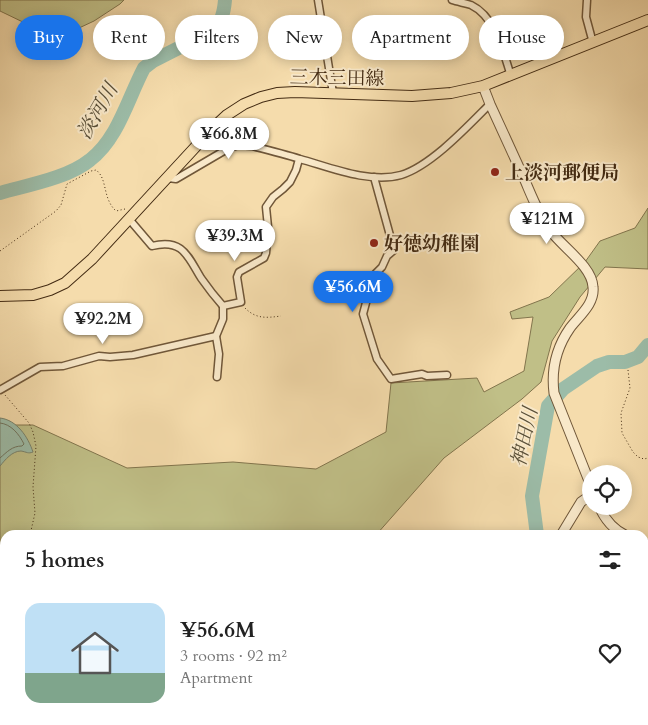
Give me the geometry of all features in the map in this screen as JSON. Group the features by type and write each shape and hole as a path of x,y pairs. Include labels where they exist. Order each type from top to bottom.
{"main road":[{"name":"三木三田線","path":"0,296 33,295 65,283 92,259 212,129 227,115 244,104 261,97 294,92 431,96 483,86 648,20"}],"street":[{"path":"318,0 333,93"},
{"path":"452,0 471,5 483,14 492,26 511,76"},
{"path":"587,0 586,17 592,43"},
{"path":"483,86 538,211 551,231 587,270 593,287 592,299 585,311 569,329 558,350 553,365 552,380 554,393 583,465"},
{"path":"168,178 176,179 229,148 239,146 252,146 347,173 389,178 403,175 424,163 457,137 490,104"},
{"path":"223,306 241,302 237,277 239,272 264,258 268,227 266,207 273,196 283,190 290,182 299,159"},
{"path":"374,177 394,250 364,285 367,299 363,314 377,359 391,379 422,374 427,376 447,376"},
{"path":"129,219 152,246 172,244 187,254 208,288 223,306 223,319 216,336 219,354 217,378"},
{"path":"0,389 40,366 63,366 99,356 110,357 133,354 216,336"},
{"path":"564,530 582,501"},
{"path":"604,515 616,530"}],"path":[{"path":"0,251 56,211 61,204 67,184 91,171 96,170 101,174 107,200 111,207 116,211 129,208"},
{"path":"241,302 245,308 258,317 281,316"},
{"path":"628,370 630,388 621,414 622,433 638,457 648,458"},
{"path":"0,389 29,423 33,432 36,446 33,487 35,513 31,530"}],"shaded area":[{"path":"0,0 124,0 103,15 93,15 93,21 83,26 83,15 15,15 15,18 0,11"},
{"path":"648,208 648,269 605,267 580,297 552,341 541,382 522,399 444,458 380,530 0,530 0,425 33,425 127,468 233,462 316,469 386,432 391,383 477,378 484,392 524,371 533,317 512,319 510,312 549,297 585,262 600,241 635,228"}],"water":[{"path":"0,418 12,422 21,430 33,452 15,452 0,466"}],"waterway":[{"name":"淡河川","path":"0,193 71,172 90,160 100,151 115,130 144,68 153,61 212,31 222,17 225,0"},
{"name":"神田川","path":"536,530 532,496 548,406 563,389 597,366 609,362 625,362 638,357 648,345"}],"place":[{"name":"上淡河郵便局","path":"495,172"},
{"name":"好徳幼稚園","path":"374,243"}]}
